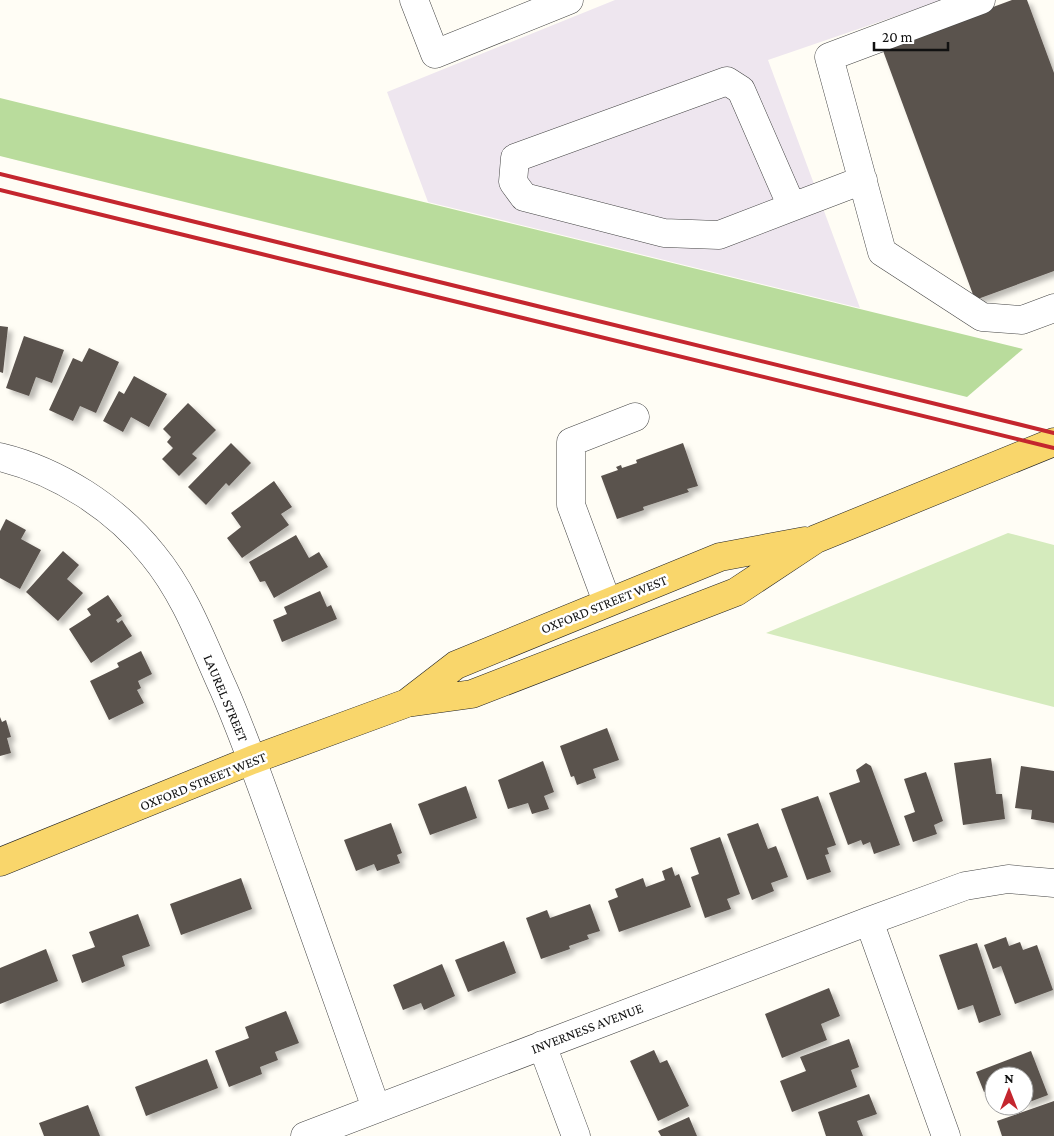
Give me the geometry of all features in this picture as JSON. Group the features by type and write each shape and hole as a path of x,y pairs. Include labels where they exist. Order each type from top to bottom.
{"main road":[{"name":"OXFORD STREET WEST","path":"0,862 252,760 407,703 472,694 736,592 816,539 1054,442"},
{"name":"OXFORD STREET WEST","path":"407,703 456,664 606,602 720,557 816,539"}],"street":[{"path":"414,0 435,54 569,0"},
{"path":"980,0 829,58 882,252 982,317 1022,320 1054,308"},
{"path":"792,207 741,90 727,81 514,158 513,182 524,197 664,234 719,236 862,180"},
{"path":"606,602 571,504 571,442 635,417"},
{"name":"LAUREL STREET","path":"0,457 20,462 71,486 95,500 116,517 153,554 186,604 252,760 376,1108"},
{"name":"INVERNESS AVENUE","path":"305,1136 868,920 965,886 1008,879 1054,883"},
{"path":"868,920 946,1136"},
{"path":"542,1045 576,1136"}],"shaded area":[{"path":"615,0 943,0 768,60 860,308 428,202 387,92"}],"green space":[{"path":"0,98 1023,349 967,397 0,156"},
{"path":"1008,533 1054,545 1054,707 766,633"}],"building":[{"path":"1012,0 1027,0 1054,73 1054,271 975,300 882,48"},
{"path":"0,326 8,327 3,373 0,372"},
{"path":"24,336 64,350 52,383 36,377 29,396 6,388"},
{"path":"89,348 119,362 96,413 80,406 73,421 49,410 73,358 82,362"},
{"path":"134,376 167,394 149,427 131,417 123,432 103,421 119,391 124,394"},
{"path":"188,403 216,430 192,454 197,458 179,476 162,459 173,448 167,442 171,437 163,429"},
{"path":"231,443 251,463 229,486 226,483 206,505 188,487"},
{"path":"683,443 698,486 687,489 689,492 643,507 644,510 617,519 601,476 618,470 616,467 621,465 622,468 637,463 636,460"},
{"path":"274,481 292,507 281,514 289,525 242,558 227,538 241,527 231,513"},
{"path":"6,519 26,530 21,539 41,550 20,589 0,578 0,531"},
{"path":"296,535 309,558 319,552 328,567 274,598 265,581 260,582 249,562"},
{"path":"63,551 79,565 67,579 83,593 58,621 26,592"},
{"path":"320,591 327,607 331,605 337,619 282,642 273,620 287,614 284,607"},
{"path":"108,595 122,616 116,620 118,623 122,620 132,636 91,663 69,629 91,615 87,609"},
{"path":"141,651 152,674 138,681 141,688 137,690 144,703 109,720 90,681 119,667 117,663"},
{"path":"0,717 2,722 6,720 11,737 7,738 11,753 0,756"},
{"path":"607,728 619,760 593,769 596,778 577,785 574,776 571,777 560,746"},
{"path":"991,758 996,794 1002,794 1005,819 963,825 954,763"},
{"path":"543,761 554,792 544,796 549,809 532,814 528,803 508,809 498,780"},
{"path":"866,763 871,766 900,845 874,854 870,842 863,845 861,840 848,845 829,793 860,782 856,770"},
{"path":"1021,766 1054,771 1054,823 1031,819 1032,810 1015,808"},
{"path":"926,772 943,821 934,825 937,834 913,842 904,816 915,812 904,779"},
{"path":"466,786 477,818 430,835 418,804"},
{"path":"818,796 836,845 827,848 829,854 825,855 831,872 807,880 781,809"},
{"path":"391,823 402,853 397,855 400,863 377,871 374,864 356,871 344,840"},
{"path":"758,823 768,849 776,846 788,877 771,883 774,891 752,900 727,834"},
{"path":"720,837 740,894 727,899 731,909 705,918 691,877 699,874 690,848"},
{"path":"672,867 675,876 679,874 691,907 619,932 608,901 618,897 615,889 643,878 646,887 665,880 662,871"},
{"path":"241,878 252,909 181,935 170,904"},
{"path":"590,904 600,931 587,935 589,939 569,946 570,949 541,959 526,918 547,910 550,918"},
{"path":"138,914 150,946 122,956 125,966 82,983 72,955 95,947 89,932"},
{"path":"1006,937 1009,946 1020,942 1023,950 1037,945 1053,990 1015,1004 1001,966 993,969 984,945"},
{"path":"504,941 516,973 468,992 455,960"},
{"path":"977,943 1001,1015 979,1023 973,1005 958,1010 939,955"},
{"path":"46,949 58,981 0,1004 0,968"},
{"path":"442,964 455,996 424,1010 421,1003 403,1010 393,985"},
{"path":"829,988 840,1016 821,1024 827,1040 782,1058 765,1014"},
{"path":"286,1011 299,1043 275,1052 278,1060 260,1067 262,1074 229,1087 215,1051 249,1038 245,1027"},
{"path":"849,1039 859,1067 851,1070 857,1087 792,1112 780,1081 806,1071 800,1057"},
{"path":"654,1050 660,1063 667,1060 689,1106 658,1121 630,1061"},
{"path":"1031,1051 1048,1095 1034,1100 1034,1066 992,1066"},
{"path":"207,1059 218,1088 146,1116 135,1087"},
{"path":"984,1069 984,1092 976,1072"},
{"path":"869,1094 877,1114 857,1121 863,1136 826,1136 818,1112"},
{"path":"1054,1101 1054,1136 1002,1136 997,1121 1011,1116 1034,1116 1034,1108"},
{"path":"88,1105 100,1136 44,1136 39,1123"},
{"path":"689,1117 697,1136 661,1136 658,1131"}],"railway":[{"path":"0,174 1054,433"},
{"path":"0,190 1054,448"}]}
